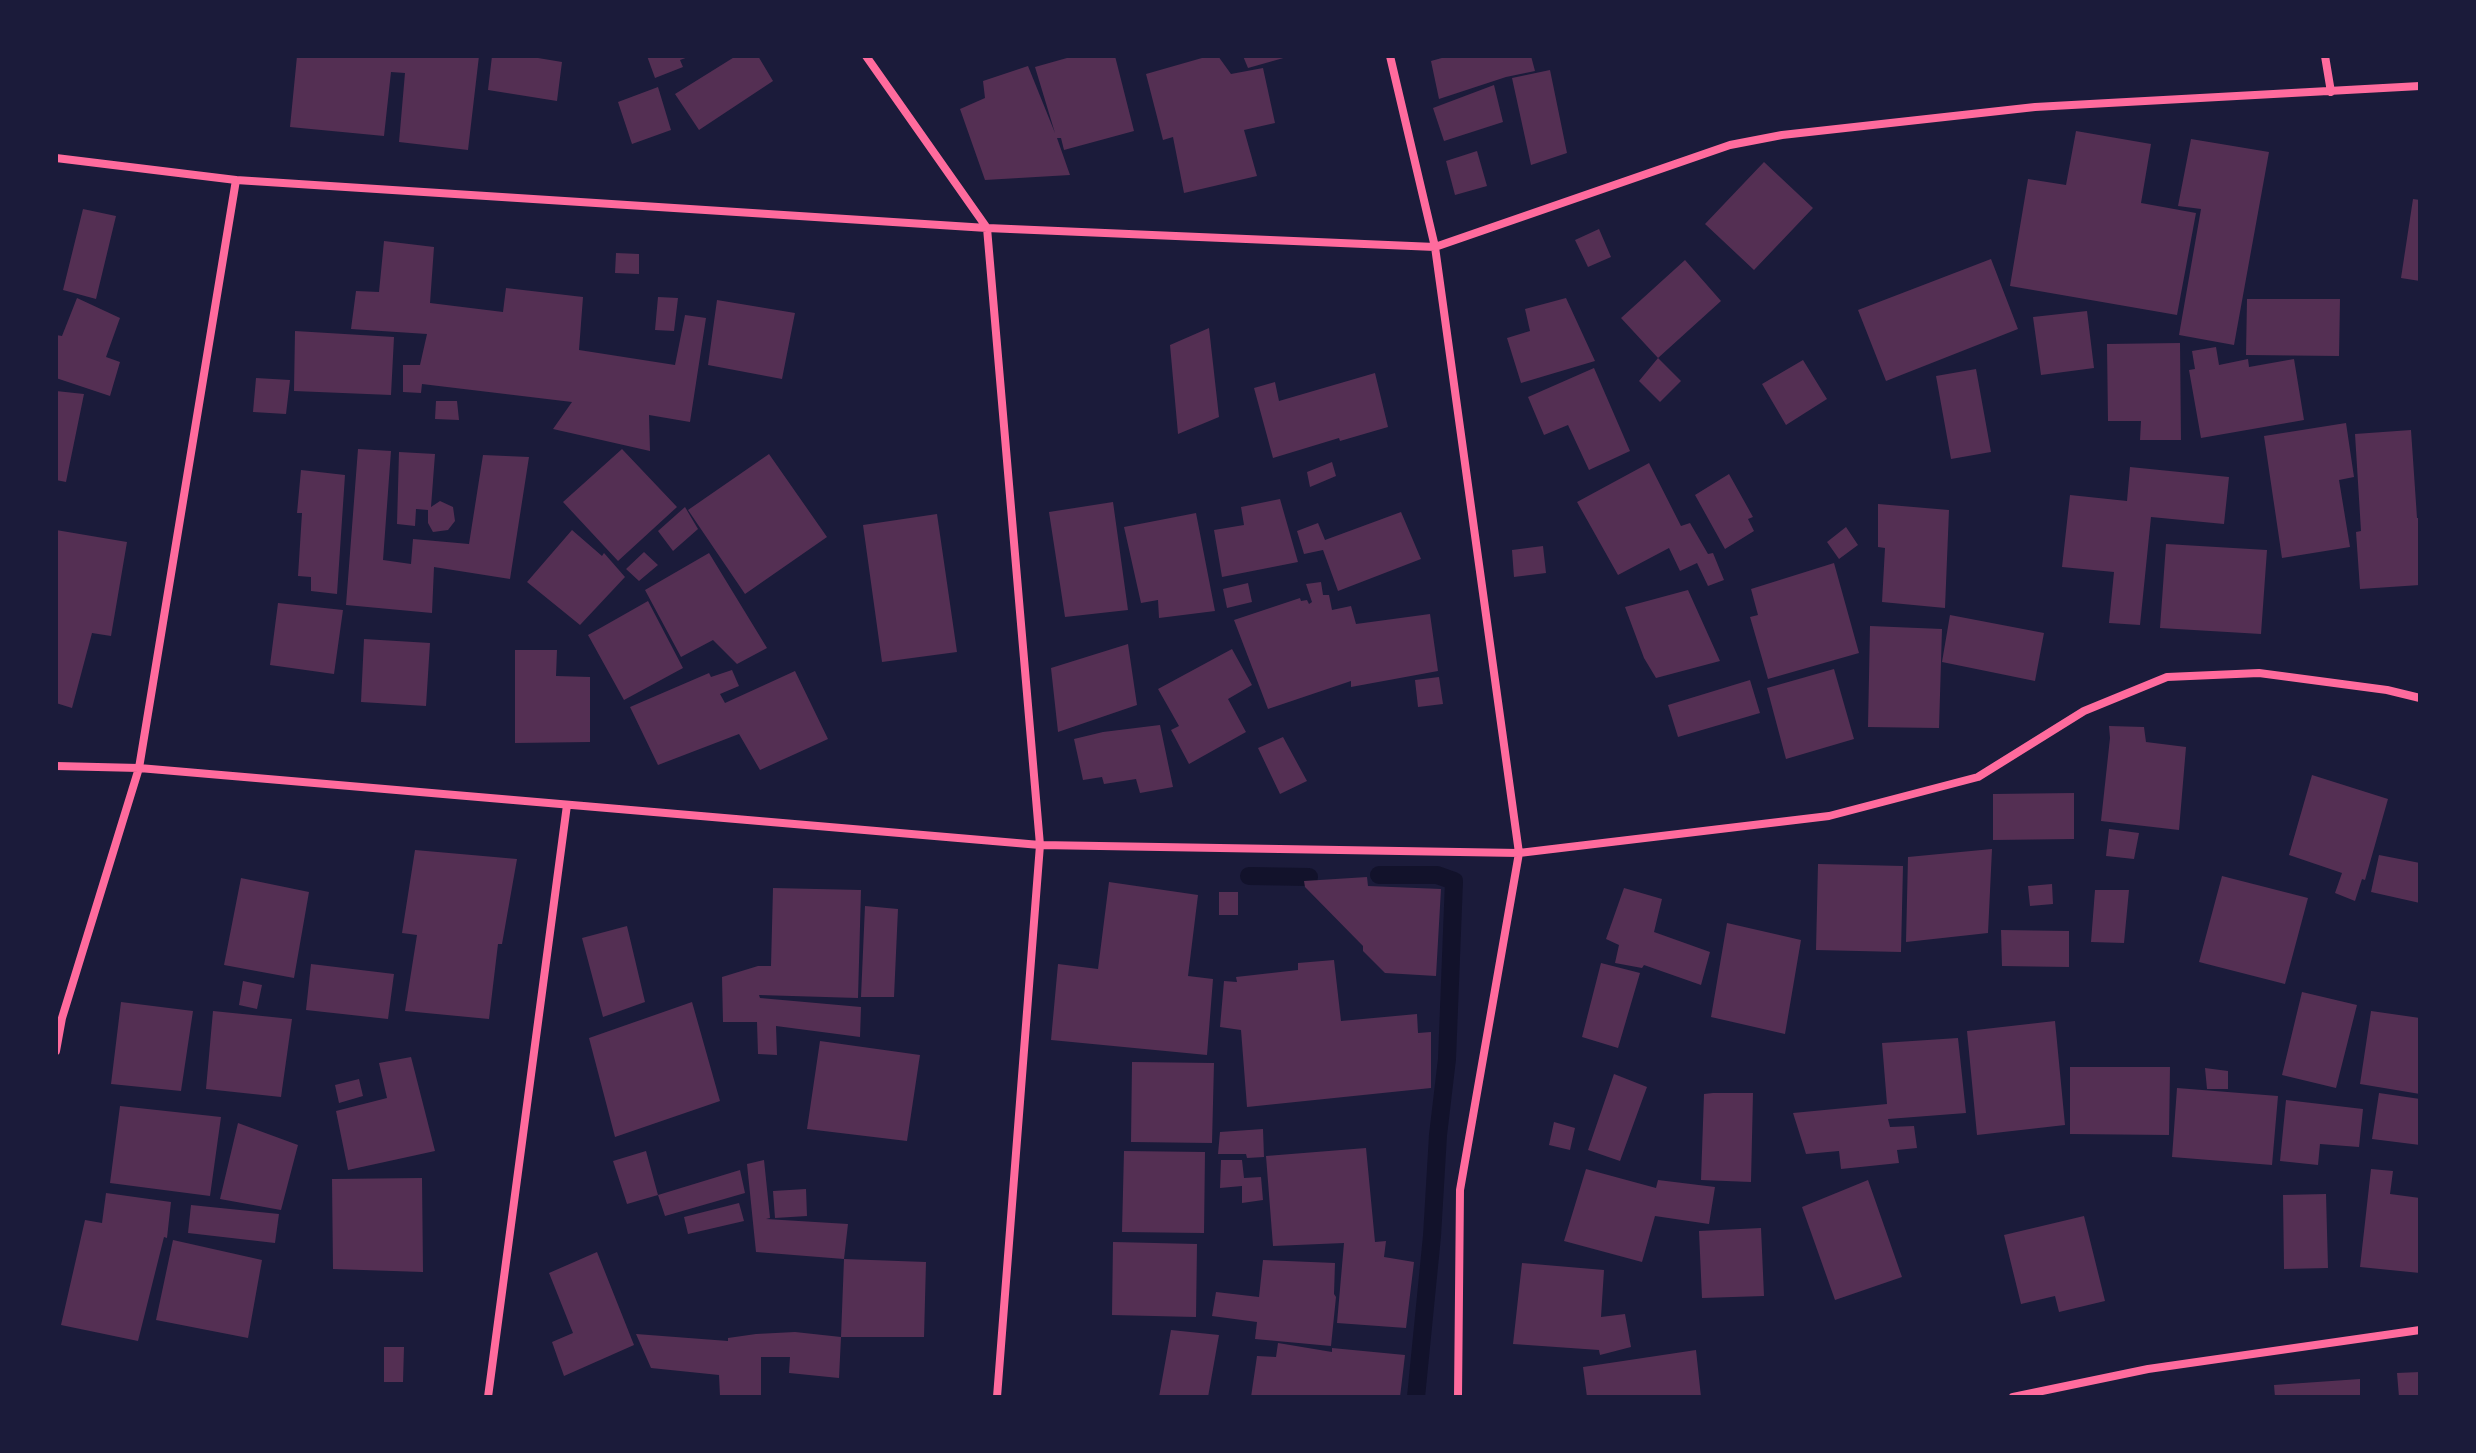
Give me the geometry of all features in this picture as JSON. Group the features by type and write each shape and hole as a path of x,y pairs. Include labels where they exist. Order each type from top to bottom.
{"street":[{"path":"866,56 987,228 1040,845 997,1397"},
{"path":"1390,56 1435,247 1519,853 1460,1190 1458,1397"},
{"path":"2325,56 2331,92"},
{"path":"56,158 236,180 987,228 1435,247 1730,145 1782,135 2035,107 2420,86"},
{"path":"56,1051 62,1018 139,768 236,180"},
{"path":"56,766 139,768 1040,845 1519,853 1829,816 1978,777 2084,711 2167,677 2259,673 2387,690 2420,698"},
{"path":"488,1397 567,805"},
{"path":"2013,1397 2148,1369 2420,1330"}],"building":[{"path":"297,56 479,56 468,150 399,142 405,73 391,72 384,136 290,127"},
{"path":"492,56 526,56 562,62 557,101 488,90"},
{"path":"647,56 691,56 680,60 683,67 655,78"},
{"path":"736,56 758,56 773,81 699,130 675,94"},
{"path":"1074,56 1115,56 1134,131 1064,150 1061,138 1057,138 1070,175 985,180 960,109 985,98 983,81 1028,66 1055,133 1035,67"},
{"path":"1218,56 1231,74 1263,68 1275,123 1244,130 1257,176 1184,193 1173,137 1163,140 1146,74"},
{"path":"1243,56 1286,56 1287,57 1248,68"},
{"path":"1449,56 1531,56 1535,71 1439,99 1431,61"},
{"path":"1550,70 1567,153 1531,165 1512,78"},
{"path":"1494,85 1503,122 1444,141 1433,108"},
{"path":"658,87 671,130 632,144 618,102"},
{"path":"2076,131 2151,144 2141,203 2196,213 2177,315 2010,286 2028,179 2066,185"},
{"path":"2191,139 2269,152 2234,345 2179,335 2201,209 2178,206"},
{"path":"1477,151 1487,186 1455,195 1446,161"},
{"path":"1764,162 1813,208 1754,270 1705,224"},
{"path":"2413,199 2420,200 2420,281 2401,278"},
{"path":"83,209 116,216 96,299 63,290"},
{"path":"1599,229 1611,257 1588,267 1575,240"},
{"path":"384,241 434,247 430,303 503,312 506,288 583,297 579,350 675,365 685,315 706,318 690,422 649,415 650,451 553,429 572,402 422,384 421,393 403,392 403,365 420,365 427,334 351,329 356,291 379,292"},
{"path":"616,253 639,254 639,274 615,273"},
{"path":"1991,259 2018,329 1886,381 1858,310"},
{"path":"1685,260 1721,301 1658,358 1621,318"},
{"path":"658,297 678,298 674,331 655,330"},
{"path":"77,298 120,318 106,357 120,362 110,396 56,378 56,335 62,336"},
{"path":"1566,298 1595,361 1521,383 1507,338 1530,331 1525,309"},
{"path":"2247,299 2340,299 2339,356 2246,355"},
{"path":"717,300 795,313 782,379 708,365"},
{"path":"2087,311 2094,368 2041,375 2033,317"},
{"path":"1209,328 1219,417 1178,434 1170,345"},
{"path":"295,331 394,337 391,395 294,391"},
{"path":"2180,343 2181,440 2140,440 2141,421 2108,421 2107,344"},
{"path":"2216,347 2219,365 2248,359 2249,367 2294,359 2304,420 2201,438 2189,370 2195,369 2192,351"},
{"path":"1658,358 1681,381 1660,402 1639,381"},
{"path":"1803,360 1827,399 1786,425 1762,384"},
{"path":"1594,368 1630,451 1589,470 1568,425 1544,435 1528,397"},
{"path":"1976,369 1991,452 1951,459 1936,376"},
{"path":"1375,373 1388,427 1273,458 1254,388 1275,382 1279,401"},
{"path":"256,378 290,380 286,414 253,412"},
{"path":"56,391 84,394 66,482 56,480"},
{"path":"436,401 457,401 459,420 435,419"},
{"path":"2346,423 2354,477 2339,480 2350,547 2282,558 2264,436"},
{"path":"2411,430 2417,518 2420,518 2420,585 2360,589 2356,532 2361,531 2355,434"},
{"path":"358,449 391,451 383,560 411,564 413,539 469,544 483,455 529,457 510,579 434,567 432,613 346,605"},
{"path":"622,449 677,507 618,561 563,502"},
{"path":"399,452 435,454 431,507 440,501 453,507 455,521 448,530 433,532 428,523 428,510 416,509 415,526 397,524"},
{"path":"769,454 827,537 745,594 688,510"},
{"path":"1332,462 1336,476 1310,487 1307,472"},
{"path":"1649,463 1681,526 1690,523 1708,554 1713,553 1724,580 1708,586 1697,563 1680,571 1669,548 1618,575 1577,502"},
{"path":"2130,467 2229,477 2224,524 2151,517 2140,625 2109,623 2114,572 2062,567 2070,495 2127,501"},
{"path":"301,470 345,475 337,594 311,591 311,577 298,576 302,513 297,513"},
{"path":"1729,474 1753,517 1748,519 1754,531 1725,549 1695,495"},
{"path":"1280,499 1298,562 1222,577 1214,530 1244,525 1241,507"},
{"path":"1113,502 1128,610 1065,617 1049,512"},
{"path":"1878,504 1949,510 1945,608 1882,602 1885,548 1878,547"},
{"path":"685,507 698,529 673,551 658,531"},
{"path":"1401,512 1421,559 1338,591 1323,550 1304,554 1297,531 1318,523 1325,540"},
{"path":"1196,513 1215,611 1159,618 1158,600 1141,603 1124,527"},
{"path":"937,514 957,652 882,662 863,525"},
{"path":"1846,527 1858,545 1839,559 1827,542"},
{"path":"56,530 127,542 111,636 92,633 72,708 56,703"},
{"path":"572,530 602,556 604,553 625,577 580,625 527,582"},
{"path":"2166,544 2267,550 2261,634 2160,628"},
{"path":"1543,546 1546,573 1514,577 1512,550"},
{"path":"644,552 658,565 639,581 626,569"},
{"path":"709,553 767,648 737,664 713,640 681,657 645,590"},
{"path":"1834,563 1859,653 1768,679 1750,617 1758,615 1751,589"},
{"path":"1321,582 1323,595 1329,595 1332,610 1351,606 1356,624 1430,614 1438,671 1351,687 1351,681 1268,709 1234,620 1300,598 1309,604 1312,602 1306,584"},
{"path":"1248,583 1252,602 1227,608 1223,589"},
{"path":"1688,590 1720,661 1656,678 1644,658 1625,607"},
{"path":"648,601 683,668 624,700 588,635"},
{"path":"278,603 343,610 334,674 270,665"},
{"path":"1950,615 2044,633 2035,681 1942,662"},
{"path":"1870,626 1942,629 1939,728 1868,727"},
{"path":"364,639 430,643 426,706 361,702"},
{"path":"1128,644 1137,705 1058,732 1051,668"},
{"path":"1232,649 1252,685 1228,699 1246,732 1189,764 1171,730 1179,726 1158,689"},
{"path":"515,650 557,650 556,676 590,677 590,742 515,743"},
{"path":"1834,669 1854,739 1786,759 1767,688"},
{"path":"732,670 739,686 720,694 725,703 795,671 828,739 760,770 739,734 658,765 630,707 709,673 711,677"},
{"path":"1439,677 1443,704 1418,707 1415,680"},
{"path":"1750,680 1760,713 1678,737 1668,705"},
{"path":"1160,725 1173,787 1140,793 1136,779 1104,784 1102,777 1083,780 1074,739"},
{"path":"2109,726 2144,727 2146,742 2186,747 2179,830 2101,821"},
{"path":"1283,737 1307,781 1280,794 1258,748"},
{"path":"2312,775 2388,799 2365,880 2362,879 2355,901 2335,893 2342,873 2289,855"},
{"path":"2074,793 2074,839 1993,840 1993,794"},
{"path":"2109,829 2139,833 2134,859 2106,856"},
{"path":"1992,849 1988,933 1906,942 1908,857"},
{"path":"415,850 517,859 502,944 498,944 489,1019 405,1011 417,935 402,933"},
{"path":"2379,855 2420,863 2420,903 2371,892"},
{"path":"1818,864 1903,866 1901,952 1816,950"},
{"path":"2222,876 2308,898 2285,984 2199,962"},
{"path":"1367,877 1368,886 1441,889 1436,976 1385,973 1305,887 1304,881"},
{"path":"241,878 309,892 294,978 224,965"},
{"path":"1109,882 1198,895 1188,976 1213,979 1207,1055 1051,1040 1058,964 1098,969"},
{"path":"2052,884 2053,904 2030,906 2028,886"},
{"path":"773,888 861,890 858,998 759,995 760,998 861,1007 860,1037 776,1026 777,1055 758,1054 757,1022 723,1022 722,977 758,966 771,966"},
{"path":"1624,888 1662,899 1654,932 1710,952 1701,985 1644,965 1642,968 1615,963 1619,945 1606,939"},
{"path":"2095,890 2129,890 2124,943 2091,942"},
{"path":"1219,892 1238,892 1238,915 1219,915"},
{"path":"865,906 898,909 894,997 861,997"},
{"path":"1727,923 1801,940 1785,1034 1711,1017"},
{"path":"627,926 645,1002 603,1017 582,938"},
{"path":"2001,930 2069,931 2069,967 2002,966"},
{"path":"1334,960 1341,1021 1417,1014 1418,1033 1431,1032 1431,1088 1247,1107 1241,1030 1220,1027 1224,981 1237,982 1236,977 1298,970 1298,963"},
{"path":"1601,963 1640,973 1618,1048 1582,1037"},
{"path":"311,964 394,974 388,1019 306,1010"},
{"path":"243,981 262,985 257,1009 239,1005"},
{"path":"2302,992 2357,1005 2336,1088 2282,1075"},
{"path":"121,1002 193,1011 181,1091 111,1084"},
{"path":"692,1002 720,1101 615,1137 589,1038"},
{"path":"213,1011 292,1019 281,1097 206,1089"},
{"path":"2371,1011 2420,1018 2420,1094 2360,1084"},
{"path":"2055,1021 2065,1125 1977,1135 1967,1031"},
{"path":"1958,1038 1966,1113 1888,1119 1890,1127 1914,1126 1917,1148 1897,1150 1899,1163 1841,1169 1839,1151 1806,1154 1793,1113 1887,1104 1882,1043"},
{"path":"820,1041 920,1055 907,1141 807,1129"},
{"path":"411,1057 435,1151 348,1170 336,1111 387,1098 379,1063"},
{"path":"1132,1062 1214,1063 1212,1143 1131,1142"},
{"path":"2070,1067 2170,1067 2169,1135 2070,1134"},
{"path":"2205,1068 2228,1071 2228,1089 2207,1089"},
{"path":"1614,1074 1647,1087 1620,1161 1588,1150"},
{"path":"359,1079 363,1096 339,1103 335,1085"},
{"path":"2177,1088 2278,1096 2272,1165 2172,1157"},
{"path":"1753,1093 1751,1182 1701,1180 1704,1094"},
{"path":"2379,1093 2420,1099 2420,1145 2372,1139"},
{"path":"2286,1100 2363,1109 2359,1147 2320,1144 2318,1165 2280,1161"},
{"path":"120,1106 221,1117 210,1196 110,1183"},
{"path":"1554,1122 1575,1128 1570,1150 1549,1145"},
{"path":"238,1123 298,1145 281,1210 220,1199"},
{"path":"1263,1129 1264,1157 1218,1154 1220,1132"},
{"path":"1366,1148 1375,1242 1386,1241 1384,1257 1414,1262 1406,1328 1337,1323 1344,1243 1273,1246 1266,1156"},
{"path":"646,1151 658,1195 627,1204 613,1161"},
{"path":"1124,1151 1205,1152 1204,1233 1122,1232"},
{"path":"764,1160 770,1218 766,1219 848,1224 844,1259 756,1252 747,1164"},
{"path":"1221,1160 1242,1160 1244,1178 1261,1177 1263,1200 1242,1203 1242,1186 1220,1188"},
{"path":"1586,1169 1656,1188 1658,1180 1715,1187 1709,1224 1655,1216 1642,1262 1564,1241"},
{"path":"2371,1169 2393,1171 2390,1194 2420,1198 2420,1273 2360,1267"},
{"path":"740,1170 745,1193 665,1216 658,1195"},
{"path":"422,1178 423,1272 333,1269 332,1179"},
{"path":"1868,1180 1902,1277 1835,1300 1802,1207"},
{"path":"806,1189 807,1216 775,1218 773,1191"},
{"path":"106,1193 171,1202 167,1238 164,1237 138,1341 61,1325 85,1220 102,1223"},
{"path":"2326,1194 2328,1268 2284,1269 2283,1195"},
{"path":"739,1203 744,1221 688,1234 684,1217"},
{"path":"191,1205 279,1214 275,1243 188,1233"},
{"path":"2084,1216 2105,1301 2059,1312 2055,1296 2021,1304 2004,1235"},
{"path":"1761,1228 1764,1296 1702,1298 1699,1231"},
{"path":"173,1240 262,1260 248,1338 156,1320"},
{"path":"1113,1242 1197,1244 1196,1317 1112,1315"},
{"path":"597,1252 634,1345 564,1376 552,1342 573,1333 549,1273"},
{"path":"844,1259 926,1262 924,1337 841,1337"},
{"path":"1263,1260 1335,1263 1336,1297 1331,1346 1255,1339 1257,1322 1212,1316 1216,1292 1259,1297"},
{"path":"1522,1263 1604,1270 1601,1317 1625,1314 1631,1347 1600,1355 1599,1350 1513,1344"},
{"path":"1171,1330 1219,1335 1208,1397 1159,1397"},
{"path":"795,1332 841,1337 839,1378 789,1373 790,1357 761,1357 761,1396 720,1396 719,1375 651,1368 636,1334 728,1341 728,1338 756,1334"},
{"path":"1278,1343 1332,1352 1332,1348 1405,1355 1400,1397 1251,1397 1257,1356 1276,1357"},
{"path":"384,1347 404,1347 403,1382 384,1382"},
{"path":"1696,1350 1701,1397 1587,1397 1583,1367"},
{"path":"2420,1372 2420,1397 2399,1397 2397,1373"},
{"path":"2360,1379 2360,1397 2275,1397 2274,1385"}],"waterway":[{"path":"1379,875 1437,875 1454,881 1447,1059 1416,1397"},
{"path":"1249,876 1309,877"}]}
